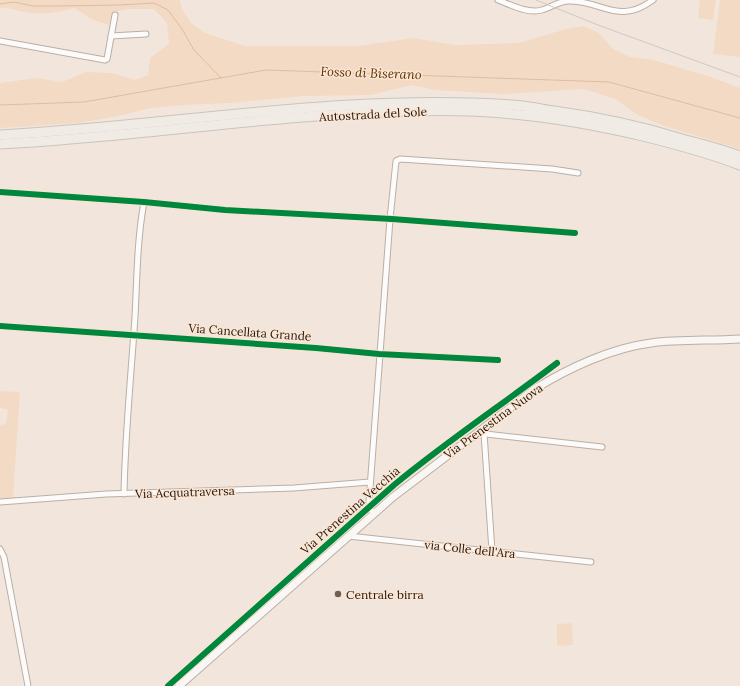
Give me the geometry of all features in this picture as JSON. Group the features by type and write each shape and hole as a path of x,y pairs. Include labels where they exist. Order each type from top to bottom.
{"highway":[{"name":"Autostrada del Sole","path":"0,135 66,132 355,104 444,102 515,105 589,116 668,134 740,156"},
{"name":"Autostrada del Sole","path":"0,144 66,141 362,112 443,111 513,114 590,125 666,142 740,166"}],"main road":[{"name":"Via Prenestina Nuova","path":"179,686 348,536 371,510 481,433 552,378 570,369 608,355 653,343 740,339"}],"street":[{"path":"498,0 534,11 569,0 617,12 639,8 653,0"},
{"path":"0,41 105,60 107,59 115,16"},
{"path":"111,36 146,34"},
{"path":"371,510 370,482 379,354 396,162 399,159 578,172"},
{"path":"0,192 144,202 225,210 390,219 575,233"},
{"path":"124,494 125,439 134,335 139,244 144,202"},
{"name":"Via Cancellata Grande","path":"0,326 316,348 379,354 498,360"},
{"name":"Via Prenestina Vecchia","path":"168,686 371,510 422,463 557,363"},
{"path":"492,551 481,433 602,447"},
{"name":"Via Acquatraversa","path":"0,502 124,494 294,488 370,482"},
{"name":"via Colle dell'Ara","path":"348,536 591,562"},
{"path":"0,549 4,557 28,686"}],"shaded area":[{"path":"0,0 180,0 182,9 191,23 205,33 245,46 358,46 413,38 456,45 519,43 566,29 583,26 599,33 613,49 630,57 654,60 714,78 740,88 740,149 664,126 638,115 615,99 584,89 502,94 435,90 412,85 371,95 303,96 229,103 184,105 151,108 80,123 0,128 0,83 36,78 62,82 86,72 112,73 135,80 148,75 150,58 169,44 167,23 154,9 129,9 113,12 109,25 93,20 74,8 50,13 31,13 0,8"},
{"path":"700,0 716,0 713,20 698,18"},
{"path":"720,0 740,0 740,57 713,54"},
{"path":"0,391 20,392 13,498 0,498 0,425 6,424 8,410 0,408"},
{"path":"572,623 573,645 557,646 557,624"}],"waterway":[{"path":"0,4 14,2 33,6 58,6 154,3 168,10 182,29 194,50 221,78"},
{"name":"Fosso di Biserano","path":"0,105 84,102 266,70 609,82 740,118"}],"railway":[{"path":"536,0 598,25 740,77"}],"cycle path":[{"path":"0,192 144,202 225,210 392,219 575,233"},
{"path":"0,326 316,348 379,354 498,360"},
{"path":"168,686 394,485 557,363"}],"place":[{"name":"Centrale birra","path":"338,594"}]}
